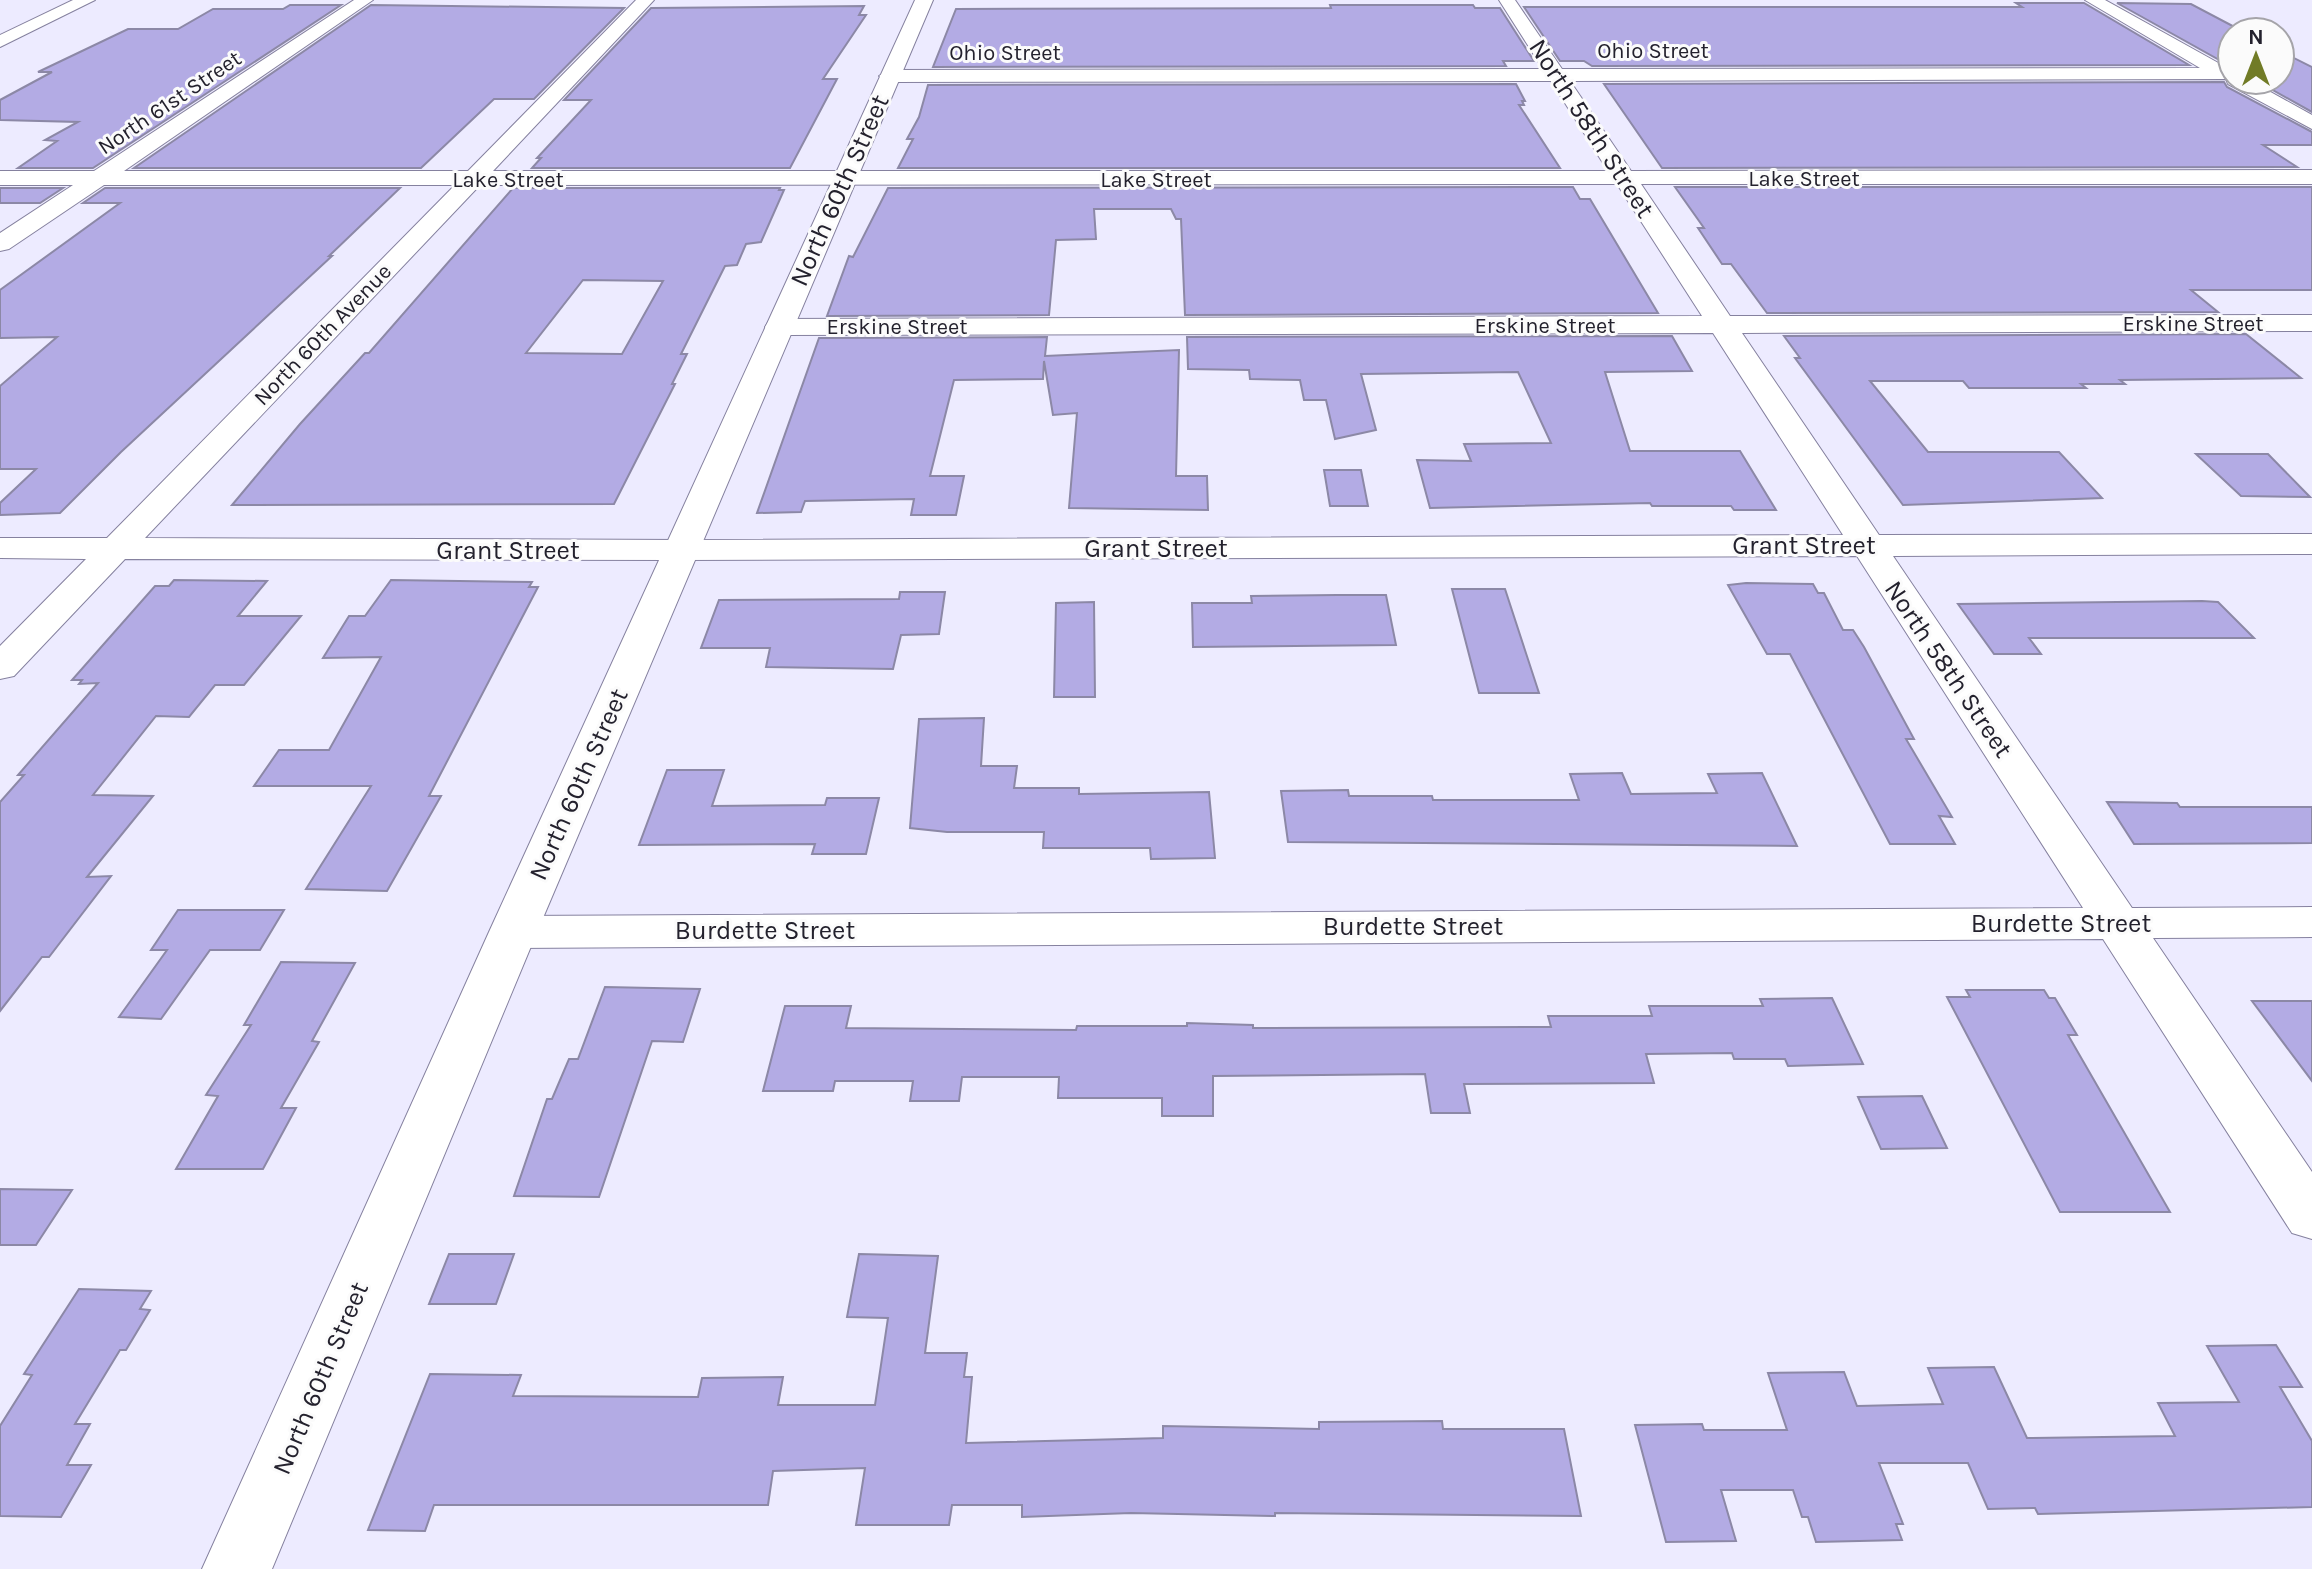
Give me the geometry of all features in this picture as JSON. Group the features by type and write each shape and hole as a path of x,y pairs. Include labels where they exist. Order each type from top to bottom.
{"street":[{"path":"0,42 87,0"},
{"name":"North 61st Street","path":"0,244 365,0"},
{"name":"North 60th Avenue","path":"0,668 646,0"},
{"name":"North 60th Street","path":"237,1569 513,932 924,0"},
{"name":"North 58th Street","path":"1507,0 2312,1217"},
{"path":"2093,0 2216,69"},
{"name":"Ohio Street","path":"889,76 1556,74 2216,77"},
{"path":"2264,96 2312,123"},
{"name":"Lake Street","path":"0,178 2312,177"},
{"name":"Erskine Street","path":"779,327 2312,323"},
{"name":"Grant Street","path":"0,548 681,550 2312,544"},
{"name":"Burdette Street","path":"513,932 2312,922"}],"building":[{"path":"2016,3 2084,3 2189,65 1592,66 1584,61 1560,61 1524,7 2022,7"},
{"path":"2117,3 2191,4 2216,17 2216,58"},
{"path":"290,5 341,5 93,168 18,168 57,141 45,140 78,122 0,120 0,100 52,72 38,72 128,29 178,29 213,9 283,9"},
{"path":"371,5 624,8 534,99 494,99 421,168 134,168"},
{"path":"1330,5 1473,5 1475,8 1500,8 1534,61 1503,61 1506,66 933,67 956,9 1331,8"},
{"path":"864,6 859,15 866,15 823,79 837,79 790,168 532,168 541,158 537,158 591,100 564,100 651,8"},
{"path":"2296,59 2312,67 2312,112 2284,96 2296,96"},
{"path":"2216,82 2216,96 2244,96 2312,132 2312,145 2263,145 2297,167 1662,168 1604,84"},
{"path":"1516,84 1525,101 1522,101 1524,105 1519,105 1560,168 898,168 913,139 907,139 919,117 928,85"},
{"path":"1573,187 1580,199 1590,199 1658,313 1185,315 1181,219 1176,219 1171,209 1094,209 1096,239 1056,240 1049,315 827,316 849,256 853,257 888,188"},
{"path":"1675,187 2312,187 2312,290 2191,290 2218,312 1767,313 1731,264 1722,264 1698,228 1704,228"},
{"path":"0,188 63,188 40,203 0,203"},
{"path":"105,188 400,188 60,513 0,515 0,503 36,469 0,469 0,386 57,337 0,338 0,290 120,203 83,203"},
{"path":"513,188 784,190 761,242 746,244 737,265 725,266 681,354 687,354 672,384 675,384 614,504 232,505 300,424 365,353 369,353","holes":["583,280 663,281 622,354 526,353"]},
{"path":"2246,334 2301,378 2120,380 2125,384 2081,384 2086,388 1969,388 1963,381 1870,381 1928,452 2059,452 2102,498 1903,505 1795,358 1800,358 1784,336"},
{"path":"1672,336 1692,371 1605,372 1630,451 1740,451 1776,510 1734,510 1731,506 1652,506 1650,503 1430,508 1417,460 1471,461 1464,444 1551,443 1518,372 1361,374 1376,430 1335,439 1326,400 1304,400 1300,380 1250,379 1249,370 1188,369 1187,337"},
{"path":"1047,337 1045,356 1179,350 1176,476 1207,476 1208,510 1069,508 1077,413 1053,415 1044,361 1043,379 954,380 930,476 964,476 956,515 911,515 914,499 805,501 801,512 757,513 819,338"},
{"path":"2196,454 2268,454 2310,497 2241,496"},
{"path":"1324,470 1361,470 1368,506 1330,506"},
{"path":"174,580 267,581 238,616 301,616 244,685 215,685 189,717 156,716 93,795 153,796 87,877 111,876 49,957 42,957 0,1011 0,802 24,775 18,775 98,683 79,684 82,680 72,680 155,586 169,586"},
{"path":"391,580 532,582 529,587 538,587 429,796 441,796 387,891 306,889 371,786 254,786 279,750 329,750 381,657 323,658 349,616 365,616"},
{"path":"1813,584 1818,593 1824,593 1843,630 1853,630 1864,647 1914,739 1906,739 1952,817 1939,816 1955,844 1890,844 1790,654 1767,654 1728,585"},
{"path":"1452,589 1505,589 1539,693 1479,693"},
{"path":"900,592 945,592 939,634 901,635 893,669 766,667 770,648 701,648 719,600 899,599"},
{"path":"1386,595 1396,645 1193,647 1192,603 1252,603 1251,596"},
{"path":"1094,602 1095,697 1054,697 1056,603"},
{"path":"2218,602 2254,638 2029,638 2041,654 1994,654 1958,604"},
{"path":"984,718 981,766 1017,766 1014,788 1079,788 1079,794 1209,792 1215,858 1151,859 1150,848 1043,848 1044,832 947,832 910,828 919,719"},
{"path":"667,770 724,770 712,806 825,805 827,798 879,798 866,854 812,854 815,844 639,845"},
{"path":"1622,773 1631,794 1717,793 1708,774 1762,773 1797,846 1288,842 1281,791 1348,790 1349,796 1432,796 1433,800 1579,800 1570,774"},
{"path":"2107,802 2177,803 2180,807 2312,807 2312,843 2134,844"},
{"path":"178,910 284,910 260,950 210,950 161,1019 119,1017 167,950 151,950"},
{"path":"281,962 355,963 312,1041 319,1042 281,1108 296,1108 263,1169 176,1169 218,1096 206,1095 251,1025 244,1025"},
{"path":"605,987 700,989 683,1042 652,1041 599,1197 514,1196 547,1099 552,1099 569,1059 578,1059"},
{"path":"1966,990 2044,990 2049,998 2055,998 2077,1035 2068,1035 2170,1212 2060,1212 1947,997 1970,997"},
{"path":"1832,998 1863,1064 1788,1066 1785,1059 1734,1059 1732,1053 1646,1054 1654,1083 1464,1084 1470,1113 1431,1113 1425,1074 1213,1076 1213,1116 1162,1116 1162,1098 1058,1098 1059,1077 962,1077 959,1101 910,1101 913,1081 835,1081 833,1091 763,1091 785,1006 851,1006 846,1028 1076,1030 1077,1026 1187,1026 1187,1023 1253,1025 1253,1028 1551,1027 1548,1016 1652,1016 1649,1006 1763,1006 1760,999"},
{"path":"2252,1001 2312,1001 2312,1081"},
{"path":"1922,1096 1947,1148 1881,1149 1858,1097"},
{"path":"0,1189 72,1190 36,1245 0,1245"},
{"path":"449,1254 514,1254 496,1304 429,1304"},
{"path":"859,1254 938,1256 925,1353 967,1353 964,1377 972,1377 966,1443 1163,1438 1163,1426 1319,1429 1319,1422 1442,1421 1443,1429 1564,1429 1581,1516 1131,1513 1022,1517 1022,1505 952,1505 949,1525 856,1525 865,1468 773,1471 768,1505 434,1505 425,1531 368,1530 430,1374 521,1375 513,1396 698,1397 702,1378 783,1377 778,1405 875,1405 888,1318 847,1317"},
{"path":"79,1289 151,1291 140,1309 150,1310 126,1350 120,1350 75,1424 90,1424 67,1465 91,1465 61,1517 0,1516 0,1426 32,1375 24,1374"},
{"path":"2276,1345 2302,1387 2280,1387 2312,1441 2312,1507 2038,1514 2035,1508 1988,1509 1968,1463 1879,1463 1903,1524 1896,1524 1902,1540 1816,1542 1808,1517 1802,1517 1793,1490 1721,1490 1736,1541 1666,1542 1635,1425 1702,1424 1704,1430 1787,1430 1768,1373 1844,1372 1857,1406 1943,1404 1928,1368 1994,1367 2027,1438 2175,1436 2158,1403 2239,1402 2207,1346"}]}
